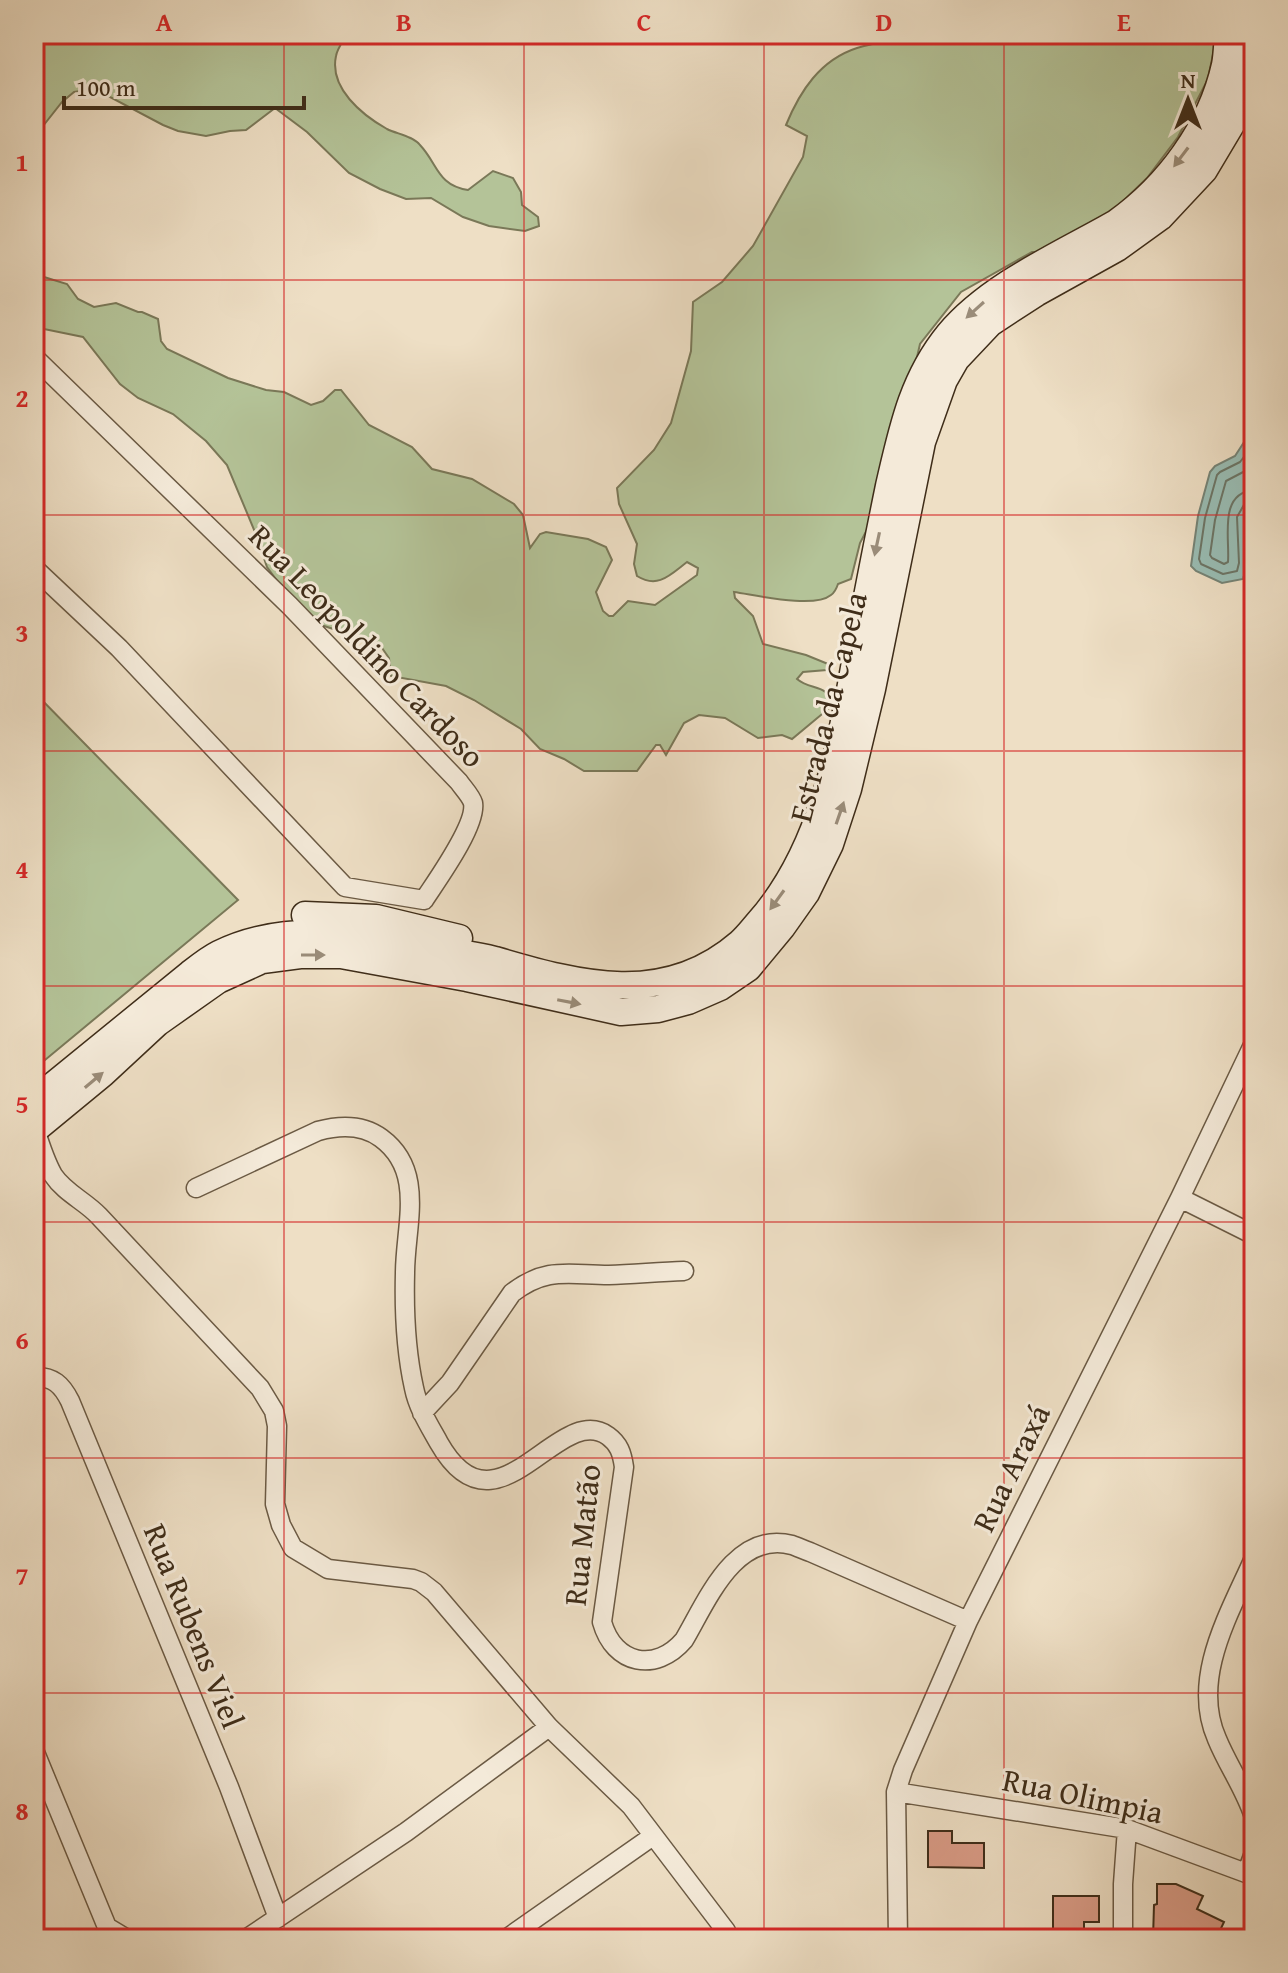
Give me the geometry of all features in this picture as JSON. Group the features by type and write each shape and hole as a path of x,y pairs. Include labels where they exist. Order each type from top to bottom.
{"main road":[{"name":"Estrada da Capela","path":"35,1130 157,1023 218,980 262,960 300,955 341,955 486,969 602,986 652,985 710,965 742,942 796,873 816,823 835,762 878,539 903,425 915,388 930,360 972,312 1016,280 1135,210 1169,174 1198,134 1210,108 1225,65 1228,34"},
{"name":"Estrada da Capela","path":"34,1101 216,955 248,942 268,938 300,933 386,940 621,1012 658,1009 688,1001 720,987 748,968 806,893 830,844 848,789 872,689 922,442 944,380 956,359 990,323 1036,293 1117,248 1160,217 1204,170 1232,123 1243,94 1252,34"},
{"path":"268,938 283,924 302,915 376,918 478,943 500,952 486,969"}],"street":[{"name":"Rua Leopoldino Cardoso","path":"34,357 290,606 459,782 473,801 473,816 468,829 424,900"},
{"path":"34,568 119,648 345,887 424,900 436,933"},
{"path":"318,915 345,887"},
{"name":"Rua Araxá","path":"898,1939 896,1792 903,1770 968,1621 1180,1198 1254,1043"},
{"name":"Rua Matão","path":"196,1188 318,1131 337,1126 357,1127 375,1133 391,1145 403,1161 409,1180 405,1273 408,1346 414,1388 422,1413 447,1457 463,1474 486,1480 507,1476 571,1435 583,1431 603,1432 615,1441 624,1467 602,1622 613,1647 624,1655 650,1661 675,1650 732,1562 749,1550 769,1544 790,1544 968,1621"},
{"path":"35,1130 54,1176 71,1195 95,1212 267,1399 277,1426 275,1504 293,1548 328,1569 413,1579 434,1592 549,1727 631,1806 726,1931 727,1939"},
{"path":"1180,1198 1254,1235"},
{"path":"422,1413 450,1383 512,1293 527,1281 555,1273 607,1275 684,1271"},
{"name":"Rua Rubens Viel","path":"34,1377 53,1380 62,1386 70,1401 229,1787 278,1918"},
{"path":"1254,1558 1217,1642 1207,1688 1216,1737 1254,1817"},
{"path":"246,1939 406,1832 549,1727"},
{"path":"34,1750 103,1933 127,1939"},
{"name":"Rua Olimpia","path":"896,1792 1127,1829 1250,1874"},
{"path":"1123,1939 1127,1829"},
{"path":"506,1939 653,1836"},
{"path":"1250,1874 1254,1853"}],"green space":[{"path":"34,34 347,34 337,53 335,68 342,89 358,108 387,129 417,142 450,184 468,190 493,171 513,178 521,192 522,205 538,217 539,226 525,231 489,226 463,217 431,198 406,199 380,189 349,173 307,132 275,108 246,130 206,136 163,125 95,89 74,92 43,126 34,130"},
{"path":"899,34 1217,34 1208,79 1178,137 1147,178 1118,206 1087,227 1032,252 961,292 920,344 894,457 873,518 860,543 851,579 838,584 831,595 812,601 734,592 735,598 753,616 763,644 833,666 827,670 803,672 797,679 823,690 833,705 792,739 782,735 758,738 725,718 699,715 684,723 666,755 660,745 656,745 637,771 584,771 540,749 521,729 446,686 391,676 389,658 382,648 312,622 300,612 267,567 227,465 206,441 173,414 138,398 120,384 83,337 34,327 34,271 67,284 78,299 94,307 116,303 158,319 161,341 167,349 228,378 266,390 284,392 311,405 323,401 335,390 341,390 369,425 412,447 432,469 472,479 514,504 523,515 530,548 540,534 546,532 588,539 606,547 612,560 596,592 603,611 609,616 613,616 628,601 655,605 697,575 698,568 687,562 658,581 637,576 634,564 637,544 619,504 617,488 654,450 671,423 691,351 693,302 722,282 753,246 803,157 807,136 786,125 813,78 844,53"},
{"path":"34,692 238,900 45,1060 34,1050"}],"water":[{"path":"1248,436 1254,436 1254,503 1245,518 1247,565 1243,579 1222,583 1191,566 1198,516 1210,472 1235,456"}],"building":[{"path":"928,1831 952,1831 952,1843 984,1843 984,1868 928,1867"},
{"path":"1157,1884 1176,1884 1203,1896 1197,1909 1224,1922 1216,1939 1153,1939"},
{"path":"1053,1896 1099,1896 1099,1922 1084,1922 1084,1930 1053,1930"}]}
